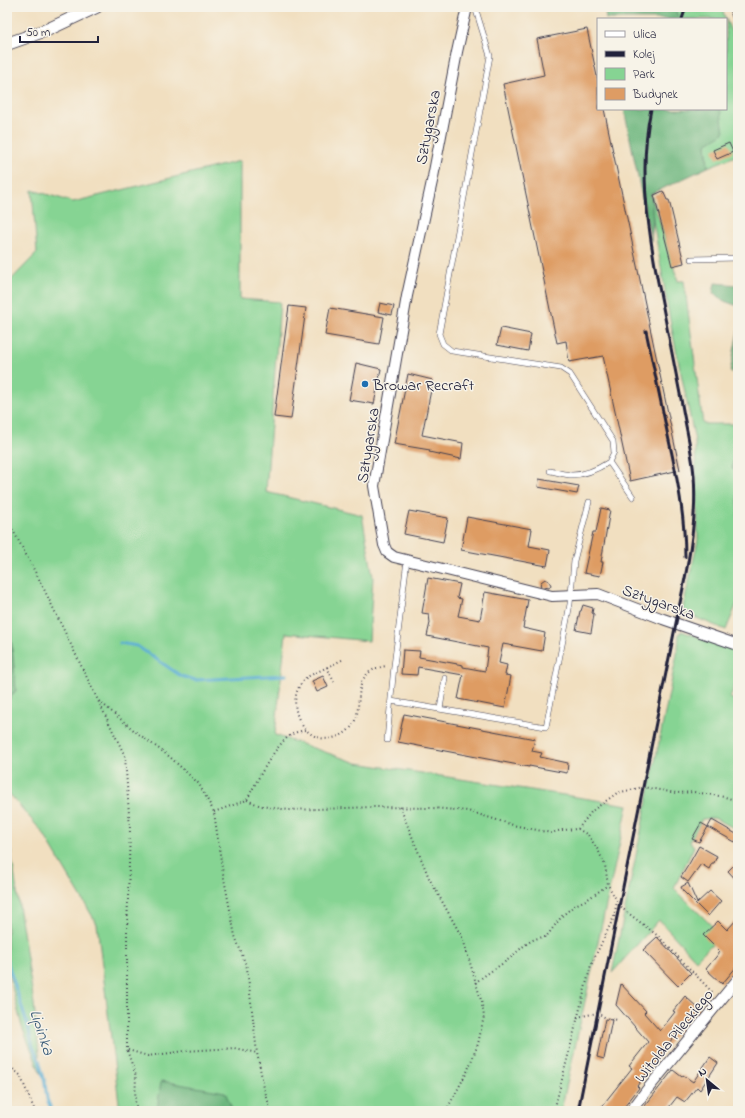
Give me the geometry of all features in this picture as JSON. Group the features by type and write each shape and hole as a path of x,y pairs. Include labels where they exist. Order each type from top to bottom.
{"street":[{"name":"Sztygarska","path":"467,7 407,296 374,486 384,545 387,552 394,557 552,596 570,594 598,594 663,619 738,645"},
{"path":"734,7 738,18"},
{"path":"7,44 49,29 88,8"},
{"name":"Witolda Pileckiego","path":"631,1111 738,979"}],"lane":[{"path":"475,7 490,56 439,334 443,344 452,351 561,368 570,374 613,441 614,452 609,462 597,470 584,474 571,475 550,471"},
{"path":"691,259 738,258"},
{"path":"609,462 633,497"},
{"path":"391,701 546,726 570,604 574,561 589,502"},
{"path":"387,740 394,666 407,560"},
{"path":"440,709 445,678"}],"path":[{"path":"7,519 41,583 125,756 130,829 127,932 127,1050 136,1076 137,1111"},
{"path":"342,660 309,676 298,688 295,706 297,715 305,730 312,735 321,738 339,736 347,732 356,719 359,705 359,690 364,677 371,671 378,668 394,666"},
{"path":"327,668 334,682"},
{"path":"98,700 136,732 170,757 199,784 214,812 222,868 235,936 247,968 257,1053 264,1088 271,1111"},
{"path":"214,812 247,800 280,745 290,735 305,730"},
{"path":"578,829 592,811 618,793 643,787 676,793 694,792 726,797 738,801"},
{"path":"247,800 261,806 289,810 400,807 468,811 513,825 551,834 562,830 578,829 588,835 598,850 605,864 608,885 623,909 658,936 716,995"},
{"path":"400,807 429,878 463,939 481,1000 484,1016 478,1044 467,1072 446,1111"},
{"path":"476,983 509,959 528,942 539,937 546,936 562,916 575,905 588,899 608,885"},
{"path":"554,1111 591,965 614,917 617,901"},
{"path":"577,1017 597,1013 606,1018 618,1020"},
{"path":"127,1050 148,1056 185,1050 234,1048 257,1053"},
{"path":"7,1064 20,1075 35,1111"},
{"path":"595,1111 597,1105"}],"green space":[{"path":"604,7 674,7 679,18 606,18"},
{"path":"674,7 721,7 726,18 679,18"},
{"path":"727,21 738,48 738,155 708,167 706,143 721,112 720,110 727,110"},
{"path":"624,110 720,110 724,133 706,144 708,167 651,194 653,220 651,241"},
{"path":"240,161 240,299 280,302 266,492 362,515 373,577 369,641 286,633 275,735 357,763 628,805 561,1111 120,1111 97,924 43,833 7,791 7,702 16,690 7,594 7,284 37,253 32,190 73,202"},
{"path":"651,194 678,281 684,281 703,424 738,424 738,435 732,469 738,471 738,601 726,630 682,612 698,540 695,441 670,320 653,220"},
{"path":"715,283 738,285 738,306 724,301 713,293"},
{"path":"738,331 738,372 730,372"},
{"path":"738,435 738,471 732,469"},
{"path":"7,594 16,690 7,702"},
{"path":"681,631 702,638 711,635 738,646 738,676 730,698 738,701 738,830 714,818 702,819 690,841 694,847 674,888 721,935 696,960 659,920 612,973 678,649 679,633 681,633"},
{"path":"7,835 10,846 34,1004 41,1074 22,1027 7,967"},
{"path":"161,1081 225,1092 233,1111 157,1111"}],"building":[{"path":"587,29 597,76 597,110 604,110 680,470 630,481 603,356 569,362 566,341 557,343 503,84 544,75 537,39"},
{"path":"729,143 733,152 717,159 713,150"},
{"path":"663,191 667,200 669,200 684,263 672,266 654,195"},
{"path":"380,303 394,306 392,315 378,312"},
{"path":"289,306 306,308 291,419 274,417"},
{"path":"330,308 384,317 379,344 325,335"},
{"path":"501,328 531,334 528,351 497,345"},
{"name":"Browar Recraft","path":"356,363 381,369 374,404 349,400"},
{"path":"408,374 433,380 422,435 463,443 461,459 429,452 430,450 394,444"},
{"path":"539,479 579,486 577,494 538,487"},
{"path":"601,508 610,510 600,576 584,573 593,532 596,532"},
{"path":"409,511 448,518 443,542 404,534"},
{"path":"467,517 532,529 529,546 550,550 547,566 461,550"},
{"path":"428,578 460,584 457,598 462,599 458,616 480,620 485,592 528,600 523,628 545,633 542,651 503,644 499,663 507,665 505,675 511,676 505,708 458,699 463,675 418,667 417,675 401,674 403,650 420,651 419,657 463,665 463,667 485,671 488,648 427,636 430,623 429,614 422,613"},
{"path":"545,579 549,581 551,585 549,588 540,586 541,582"},
{"path":"583,605 593,608 592,613 594,614 591,633 576,630 580,611"},
{"path":"323,676 328,687 317,692 312,681"},
{"path":"404,714 535,739 532,751 542,753 540,757 568,763 567,773 398,742"},
{"path":"712,820 738,835 735,842 708,827"},
{"path":"701,823 708,827 699,842 692,839"},
{"path":"699,846 717,856 709,869 701,864 688,882 681,877"},
{"path":"738,861 738,882 728,871"},
{"path":"688,883 697,903 710,891 721,901 708,916 683,891 681,887"},
{"path":"738,918 738,965 722,984 706,969 720,952 703,935 718,921 727,930"},
{"path":"657,937 691,973 678,986 643,950"},
{"path":"621,984 646,1011 644,1013 660,1031 685,996 700,1010 681,1034 678,1031 637,1086 639,1088 621,1111 598,1111 632,1068 629,1066 648,1042 616,1005"},
{"path":"605,1019 612,1020 604,1059 597,1057"},
{"path":"710,1057 718,1063 700,1090 697,1087 685,1102 677,1097 666,1111 641,1111 673,1070 682,1077 683,1075 693,1082"}],"waterway":[{"path":"120,643 137,646 181,676 195,680 286,675"},
{"name":"Lipinka","path":"7,961 27,1023 33,1047 39,1060 45,1083 47,1099 52,1111"}],"railway":[{"path":"682,18 686,7"},
{"path":"578,1111 685,579 694,521 695,491 692,457 650,235 646,193 645,151 651,110"},
{"path":"646,331 677,481 684,526 685,557"}],"place":[{"name":"Browar Recraft","path":"365,384"}]}
